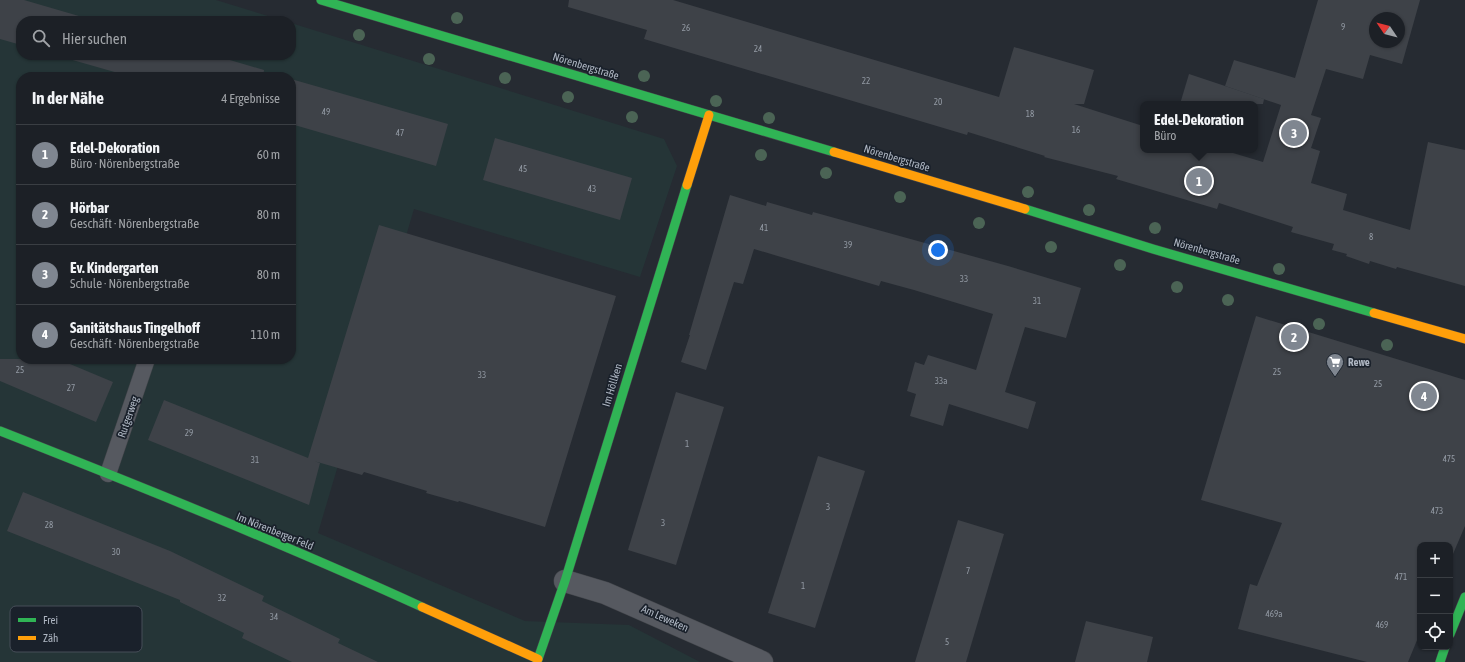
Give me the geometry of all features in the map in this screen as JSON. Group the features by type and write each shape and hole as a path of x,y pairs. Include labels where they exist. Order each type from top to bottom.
{"street":[{"name":"Nörenbergstraße","path":"321,0 992,199 1153,249 1465,339"},
{"name":"Im Höllken","path":"538,661 565,581 708,115"},
{"name":"Im Nörenberger Feld","path":"0,431 350,574 538,661"},
{"name":"Am Leweken","path":"565,581 605,593 762,662"},
{"path":"1453,627 1465,597"},
{"path":"1440,662 1444,650"}],"lane":[{"name":"Rutgerweg","path":"108,474 145,364"}],"shaded area":[{"path":"0,0 216,0 268,16 16,16 16,60 296,60 296,25 664,139 677,166 640,277 414,209 318,533 525,621 629,625 700,662 0,662"}],"building":[{"path":"0,0 24,0 79,16 16,16 16,44 0,39"},
{"path":"569,0 673,0 999,97 1014,47 1094,70 1084,104 1074,104 1140,125 1140,153 1233,153 1263,162 1281,105 1225,86 1234,60 1295,78 1318,0 1420,0 1402,64 1370,55 1363,79 1326,69 1311,115 1321,118 1311,148 1320,151 1311,183 1347,194 1343,210 1410,230 1428,142 1465,150 1465,286 1397,267 1396,269 1370,261 1369,264 1346,256 1347,254 1332,250 1334,244 1291,232 1293,227 1219,203 1217,209 1116,179 1118,176 1044,157 1045,156 968,132 967,135 644,39 647,30 568,7"},
{"path":"72,60 230,60 264,70 264,72 114,72"},
{"path":"1189,74 1264,99 1263,104 1258,104 1258,101 1181,101"},
{"path":"296,80 448,124 436,166 296,125"},
{"path":"495,138 632,178 620,220 483,180"},
{"path":"730,195 766,206 767,202 812,215 813,212 1008,266 1081,288 1066,338 1025,327 1005,392 1036,402 1028,429 949,404 943,426 910,416 916,394 907,391 915,362 924,365 928,355 976,370 993,314 881,281 879,286 754,249 743,284 734,282 706,370 681,362"},
{"path":"379,225 616,296 545,527 459,501 458,502 426,493 427,491 364,472 362,475 314,461 320,463 309,505 148,440 164,400 308,458"},
{"path":"1256,316 1465,380 1465,526 1453,554 1453,542 1417,542 1417,640 1408,662 1367,662 1238,629 1250,584 1257,586 1282,523 1201,500"},
{"path":"0,359 16,359 16,364 70,364 113,382 96,422 0,381"},
{"path":"676,392 724,407 676,565 628,550"},
{"path":"818,456 865,471 815,628 768,613"},
{"path":"23,492 170,551 264,596 262,601 340,639 338,643 378,662 292,662 242,638 244,633 180,602 180,600 7,531"},
{"path":"958,520 1004,534 966,662 915,662"},
{"path":"1086,621 1153,637 1147,662 1075,662"}],"traffic: fast":[{"path":"321,0 834,152"},
{"path":"537,662 565,581 687,185"},
{"path":"1025,209 1153,249 1374,313"},
{"path":"0,431 212,516 422,607"},
{"path":"1453,627 1465,597"},
{"path":"1440,662 1444,650"}],"traffic: slow":[{"path":"687,185 709,115"},
{"path":"834,152 1025,209"},
{"path":"1374,313 1465,339"},
{"path":"422,607 538,659"}],"place":[{"name":"Ev. Kindergarten","path":"1294,133"},
{"name":"Edel-Dekoration","path":"1199,181"},
{"name":"Hörbar","path":"1294,337"},
{"name":"Rewe","path":"1335,377"},
{"name":"Sanitätshaus Tingelhoff","path":"1424,396"}]}
